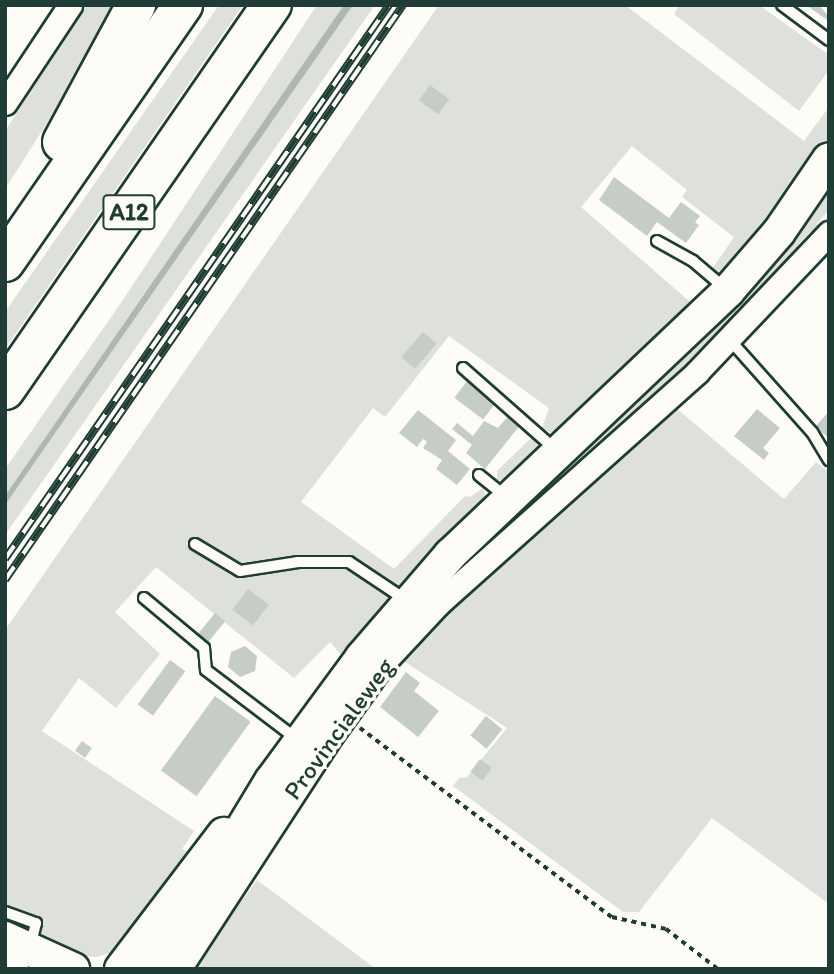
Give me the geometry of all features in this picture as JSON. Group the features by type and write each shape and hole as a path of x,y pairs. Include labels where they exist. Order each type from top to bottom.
{"highway":[{"path":"5,250 135,5"},
{"name":"A12","path":"5,262 183,5"},
{"name":"A12","path":"5,390 272,5"}],"main road":[{"name":"Provincialeweg","path":"157,969 271,781 299,741 417,610 511,497 728,291 779,232 829,159"},
{"name":"Provincialeweg","path":"121,969 210,850 271,781"},
{"path":"5,966 16,951 73,969"}],"street":[{"path":"5,103 70,5"},
{"name":"Provincialeweg","path":"180,969 417,610 534,519 581,478 729,339 829,233"},
{"path":"728,291 752,316"},
{"path":"558,452 581,478"},
{"path":"511,497 534,519"}],"lane":[{"path":"782,5 829,40"},
{"path":"657,241 693,261 728,291"},
{"path":"729,339 812,432 829,460"},
{"path":"463,368 558,452"},
{"path":"480,475 511,497"},
{"path":"195,544 240,571 298,562 349,562 417,610"},
{"path":"144,598 204,648 206,670 299,741"},
{"path":"5,912 36,923 16,951"}],"path":[{"path":"344,717 612,917 666,929 718,969"}],"shaded area":[{"path":"87,5 122,5 5,189 5,131"},
{"path":"219,5 243,5 5,349 5,312"},
{"path":"317,5 375,5 5,535 5,469 123,300"},
{"path":"344,5 353,5 5,505 5,496"},
{"path":"439,5 625,5 804,141 829,107 829,140 729,275 712,269 734,237 682,197 687,190 632,146 581,207 697,308 559,436 542,428 549,408 449,336 385,417 373,408 301,502 394,569 465,496 470,497 483,488 488,504 342,656 330,642 294,678 156,567 115,612 160,654 116,708 79,678 42,731 194,831 182,849 194,855 118,951 96,957 76,955 5,933 5,630"},
{"path":"680,5 759,5 829,55 829,70 799,111 674,14"},
{"path":"829,180 829,210 817,223 819,231 810,232 798,245 799,253 756,303 745,302 740,295"},
{"path":"733,303 741,319 585,466 574,463 569,457"},
{"path":"676,408 784,499 816,462 829,472 829,904 712,818 639,912 623,912 453,786 459,778 467,777 507,728 402,660 475,587"},
{"path":"533,436 541,453 513,479 497,480 497,471"},
{"path":"257,880 376,969 192,969"}],"building":[{"path":"806,5 819,5 829,17 827,20"},
{"path":"430,85 449,99 438,114 419,100"},
{"path":"614,177 669,218 681,202 700,216 695,222 699,225 686,243 657,222 647,236 599,200"},
{"path":"423,332 437,344 415,369 401,357"},
{"path":"467,381 496,403 483,419 454,398"},
{"path":"757,409 780,428 763,448 769,453 764,460 734,436"},
{"path":"418,410 456,440 448,451 470,469 457,485 436,469 442,460 423,448 427,442 423,439 417,447 399,433"},
{"path":"829,411 829,438 815,427"},
{"path":"510,414 521,424 485,469 466,453 472,445 452,429 457,423 473,436 484,421 498,428"},
{"path":"248,589 269,605 253,625 232,610"},
{"path":"215,613 225,621 207,643 197,635"},
{"path":"245,646 257,656 255,671 240,677 228,667 231,652"},
{"path":"170,660 185,671 153,716 138,704"},
{"path":"406,672 420,683 414,691 439,711 418,737 380,707"},
{"path":"215,696 251,722 197,796 161,770"},
{"path":"486,716 502,729 487,749 470,735"},
{"path":"82,741 92,748 85,758 75,751"},
{"path":"480,759 492,768 482,781 470,772"}],"railway":[{"path":"5,559 389,5"},
{"path":"5,580 403,5"}]}
